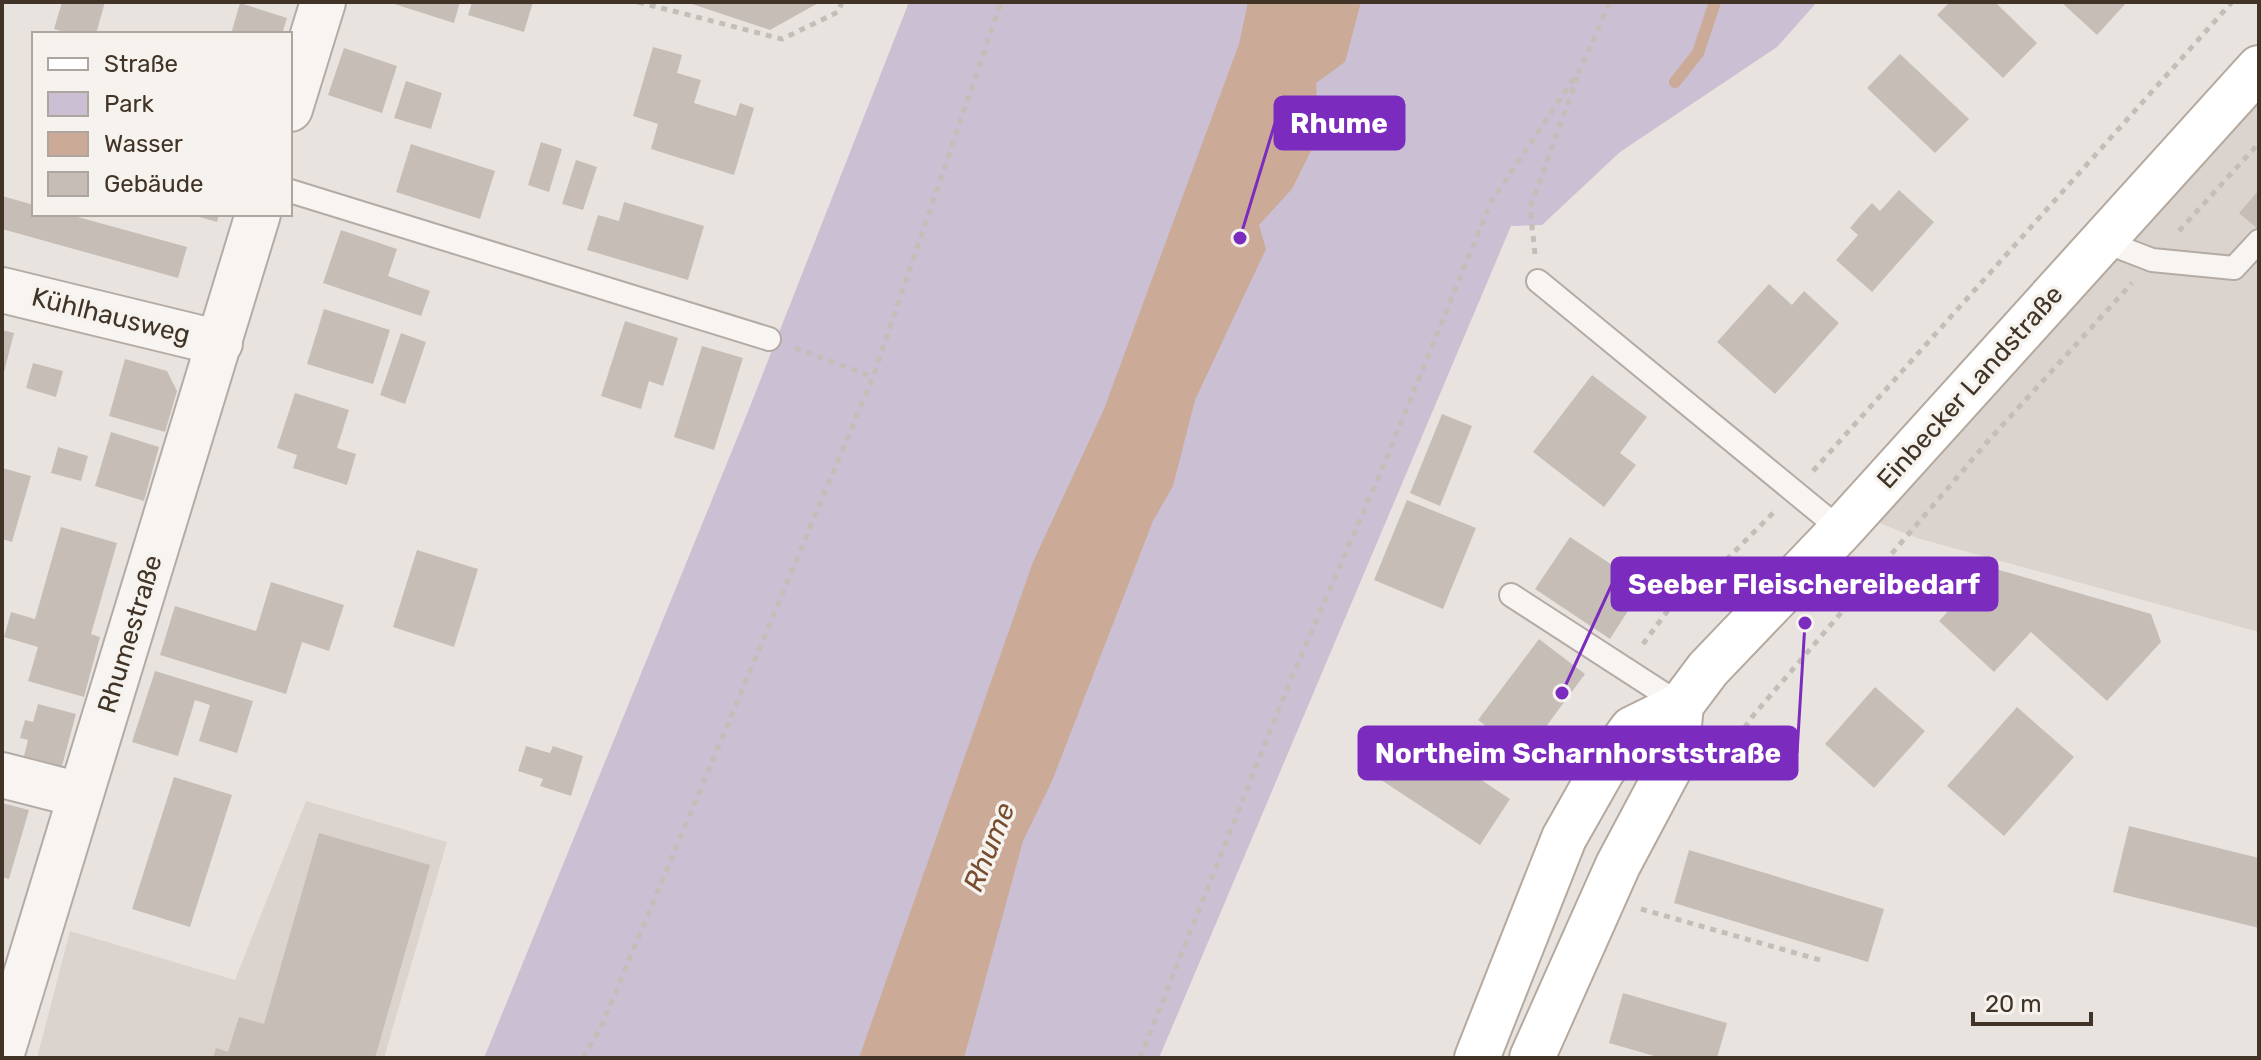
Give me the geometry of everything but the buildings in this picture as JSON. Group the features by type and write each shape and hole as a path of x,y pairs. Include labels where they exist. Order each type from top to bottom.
{"main road":[{"name":"Einbecker Landstraße","path":"1477,1058 1564,838 1594,784 1632,729 1681,705 1708,669 1841,530 2259,70"},
{"path":"1532,1058 1618,865 1676,756 1681,705"}],"street":[{"path":"292,103 323,2"},
{"name":"Rhumestraße","path":"2,1053 257,216"},
{"name":"Kühlhausweg","path":"2,290 220,343"},
{"path":"2,775 80,795"}],"lane":[{"path":"292,192 769,339"},
{"path":"2103,241 2152,260 2234,268 2259,241"},
{"path":"1538,281 1841,530"},
{"path":"1511,595 1681,705"}],"path":[{"path":"638,2 782,39 838,12 842,2"},
{"path":"583,1058 601,1027 873,377 1001,2"},
{"path":"1538,281 1530,208 1581,68 1610,2"},
{"path":"1677,598 1708,578 1794,491 2232,2"},
{"path":"1140,1058 1286,691 1382,469 1491,202 1581,68"},
{"path":"1709,779 1752,717 1958,476 2259,143"},
{"path":"769,339 873,377"},
{"path":"1632,907 1820,960"}],"shaded area":[{"path":"2259,56 2259,632 1917,538 1847,510"},
{"path":"306,801 447,842 384,1058 37,1058 70,931 235,980"}],"green space":[{"path":"909,2 1817,2 1777,47 1620,152 1542,225 1511,226 1159,1058 484,1058 747,414"}],"water":[{"path":"1248,2 1361,2 1345,62 1316,83 1319,135 1292,189 1259,225 1266,249 1195,400 1173,486 1153,521 1052,781 1023,841 964,1058 859,1058 1033,562 1104,409 1239,44"}],"waterway":[{"path":"1675,82 1698,53 1715,2"}],"place":[{"name":"Rhume","path":"1240,238"},
{"name":"Northeim Scharnhorststraße","path":"1805,623"},
{"name":"Seeber Fleischereibedarf","path":"1562,693"}]}
